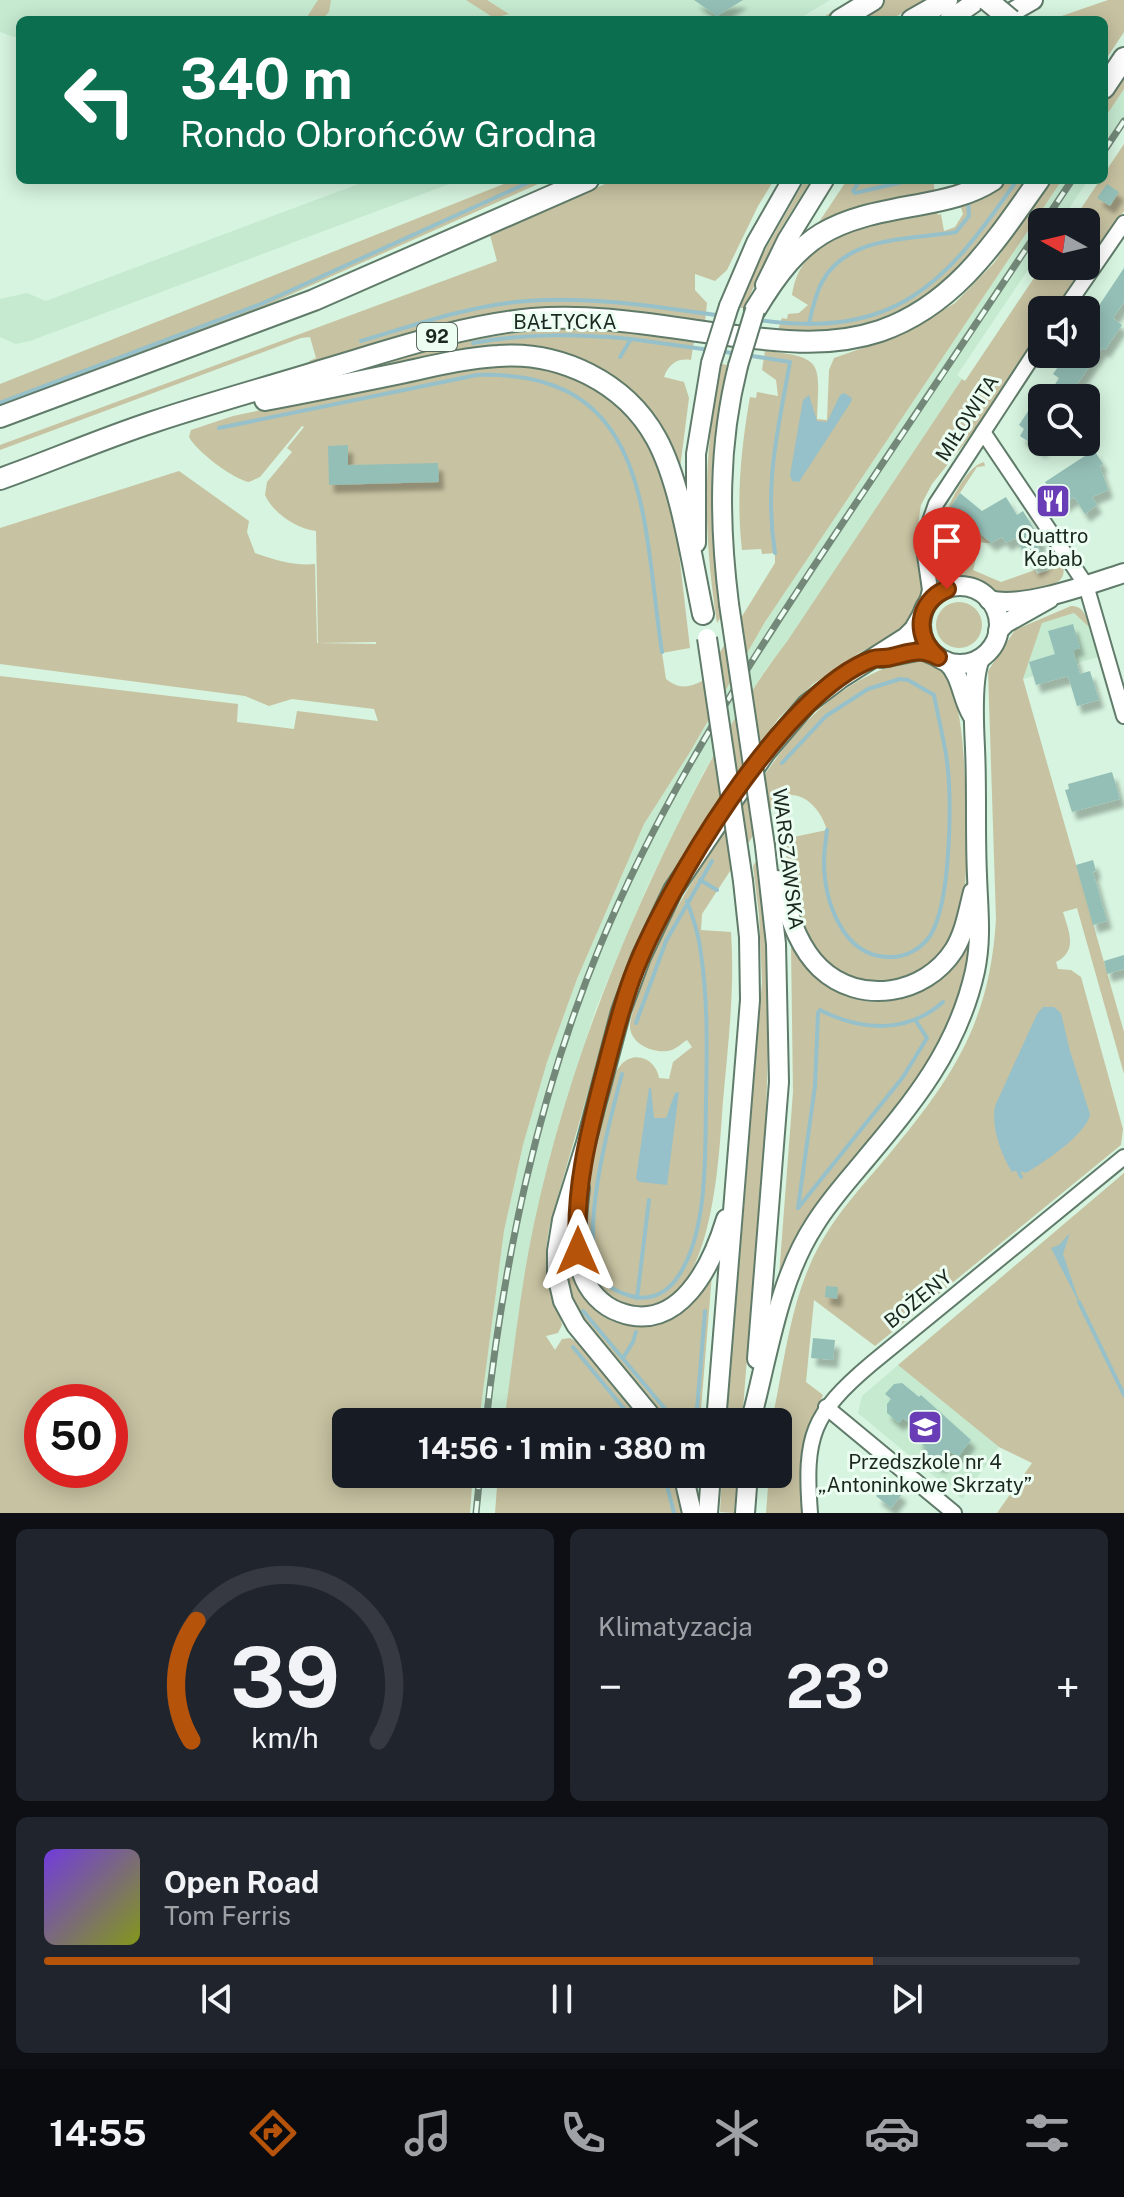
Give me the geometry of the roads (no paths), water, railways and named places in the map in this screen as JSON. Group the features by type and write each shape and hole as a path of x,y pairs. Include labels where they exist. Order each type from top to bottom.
{"main road":[{"path":"847,16 873,0"},
{"path":"919,16 947,0"},
{"path":"955,16 978,0"},
{"path":"987,0 1006,16"},
{"path":"1005,16 1033,0"},
{"path":"1108,82 1124,58"},
{"path":"0,417 314,300 579,184"},
{"path":"717,1408 750,980 748,915 703,614 694,494 699,427 711,363 729,306 762,231 790,184"},
{"name":"WARSZAWSKA","path":"754,1408 779,1082 777,958 765,846 729,604 721,526 721,481 729,406 755,310 787,240 822,184"},
{"path":"755,310 794,257 827,229 870,213 949,199 985,184"},
{"name":"BAŁTYCKA","path":"0,479 121,433 195,409 421,341 512,321 559,318 603,320 799,343 826,342 868,334 918,314 959,283 995,242 1036,184"},
{"path":"195,409 260,401 474,358 521,355 566,365 595,378 621,395 657,439 674,485 703,614"},
{"path":"755,1408 790,1274 813,1226 930,1079 958,1026 972,983 981,913 977,877 973,717 976,668 980,659 991,649 998,631 1009,621 1056,595 1124,573"},
{"path":"644,1408 576,1325 560,1292 557,1258 559,1231 631,980 651,933 673,890 742,784 783,730 822,692 910,633 943,590 963,587 976,590 989,600 996,613 998,631"},
{"path":"989,600 1000,602 1056,595"},
{"path":"924,611 923,638 957,674 973,717"},
{"path":"875,658 922,650 963,664 980,659"},
{"path":"765,846 793,924 810,957 838,981 869,991 912,985 940,967 961,936 977,877"},
{"path":"586,1143 578,1211 579,1261 591,1291 602,1303 622,1313 654,1315 674,1306 691,1292 703,1275 718,1242 735,1185"},
{"path":"686,1488 692,1513"},
{"path":"708,1513 710,1488"},
{"path":"745,1513 747,1488"}],"street":[{"path":"1074,296 1124,223"},
{"name":"MIŁOWITA","path":"924,611 930,590 923,545 926,528 942,493 1028,363"},
{"path":"983,432 1086,585 1124,716"},
{"path":"931,519 934,547 943,572 950,581 963,587"},
{"name":"BOŻENY","path":"810,1513 811,1448 826,1407 871,1364 1124,1157"},
{"path":"826,1407 954,1513"}],"water":[{"path":"844,393 852,398 851,402 799,482 792,481 790,475 803,400 809,395 817,421 827,422 840,395"},
{"path":"1043,1007 1054,1007 1061,1013 1090,1114 1082,1130 1053,1155 1026,1173 1018,1170 1012,1172 998,1140 994,1123 995,1106"},
{"path":"649,1088 654,1118 666,1118 675,1093 679,1092 667,1185 636,1179"},
{"path":"1070,1233 1063,1254 1081,1307 1051,1248 1059,1245"}],"waterway":[{"path":"0,403 261,304 525,184"},
{"path":"857,184 853,191 855,193 894,184"},
{"path":"759,320 806,324 847,321 882,312 912,296 940,275 966,249 1014,184"},
{"path":"809,324 822,282 847,255 882,242 956,232 969,216 968,201"},
{"path":"361,341 464,311 527,301 600,301 722,316"},
{"path":"473,343 552,335 631,339"},
{"path":"620,357 631,339 710,350"},
{"path":"719,351 738,354"},
{"path":"746,355 790,362 772,480 775,553"},
{"path":"219,428 477,375 535,380 578,398 608,426 628,463 641,506 650,553 662,652"},
{"path":"782,763 826,716 868,689 900,679 908,680 934,695 947,761 948,851 937,921 922,945 912,952 888,957 872,954 848,936 832,908 828,892 824,861 827,830"},
{"path":"636,1023 666,941 712,861"},
{"path":"700,880 717,890"},
{"path":"622,1074 598,1177 594,1207 595,1258 601,1277 610,1287 631,1296 649,1297 670,1287 685,1264 694,1243 703,1194 706,1008 700,947 687,901"},
{"path":"798,1208 815,1086 820,1010 851,1022 883,1026 914,1020 943,1002"},
{"path":"798,1208 903,1077 927,1038 916,1021"},
{"path":"1018,1170 1021,1177"},
{"path":"637,1298 649,1200"},
{"path":"1079,1302 1124,1395"},
{"path":"583,1311 664,1408"},
{"path":"697,1408 705,1311"},
{"path":"623,1358 636,1332"},
{"path":"573,1347 623,1408"},
{"path":"668,1488 674,1513"}],"railway":[{"path":"1108,145 1124,121"},
{"path":"1053,208 1069,184"},
{"path":"488,1408 513,1240 541,1121 578,1004 625,890 680,781 743,675 1028,246"},
{"path":"476,1513 479,1488"}],"place":[{"name":"Quattro Kebab","path":"1053,501"},
{"name":"Przedszkole nr 4 „Antoninkowe Skrzaty”","path":"925,1427"}]}
